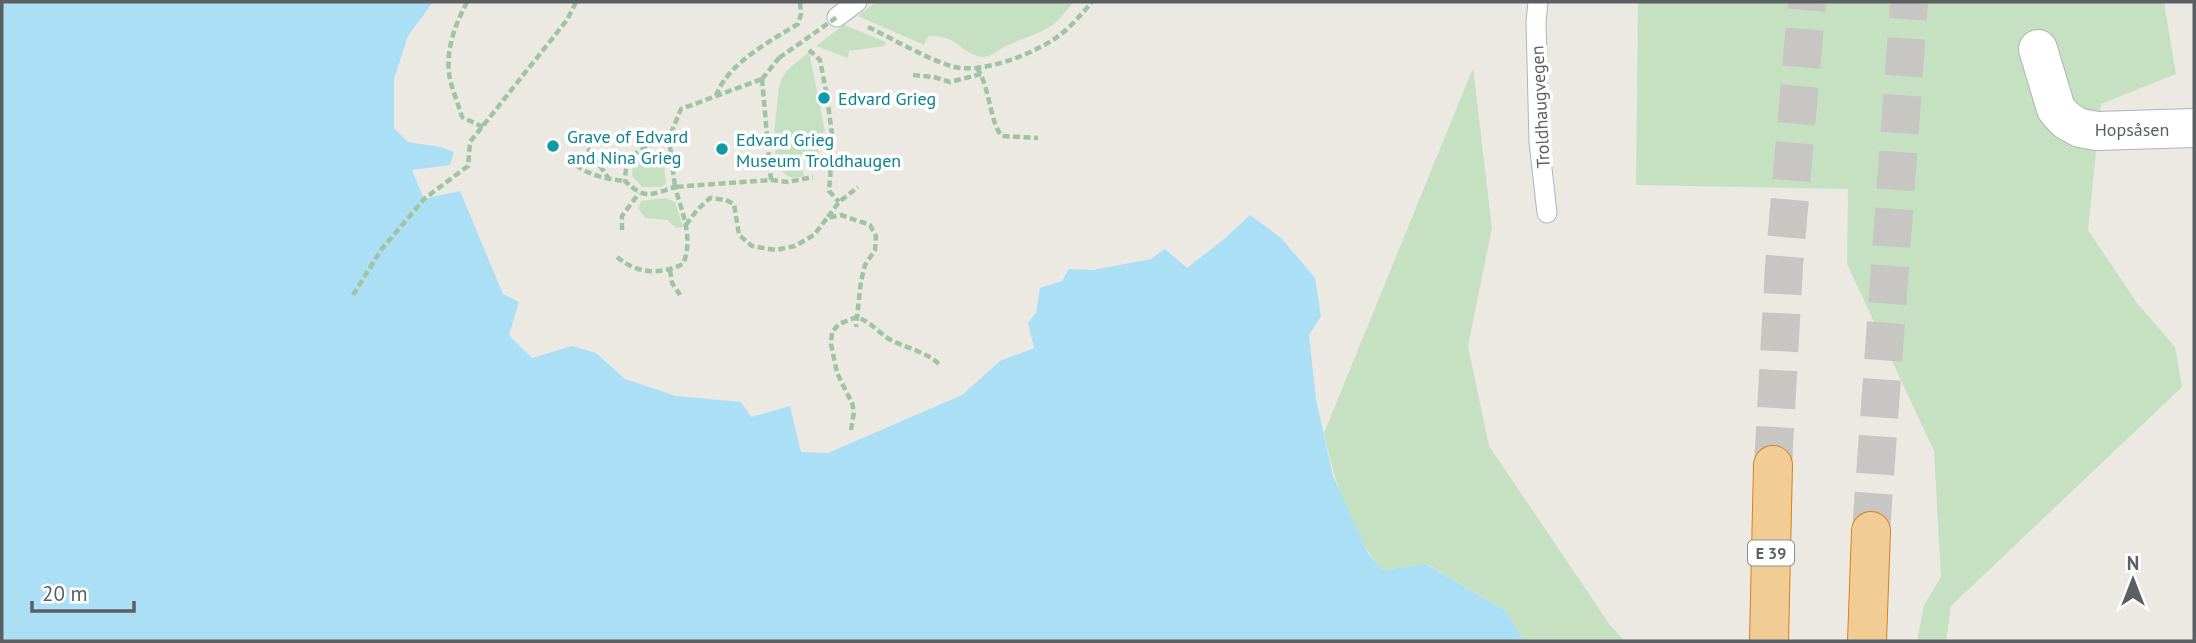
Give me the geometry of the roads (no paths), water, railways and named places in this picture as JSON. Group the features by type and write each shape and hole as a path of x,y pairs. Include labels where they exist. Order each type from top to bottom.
{"highway":[{"name":"E 39","path":"1769,641 1773,465"},
{"path":"1867,641 1871,531"}],"street":[{"name":"Hopsåsen","path":"2038,48 2056,109 2066,120 2080,128 2097,131 2194,128"}],"lane":[{"path":"838,15 857,2"},
{"name":"Troldhaugvegen","path":"1538,2 1536,22 1539,142 1547,212"}],"water":[{"path":"2,2 433,2 408,36 394,79 394,128 408,142 454,152 450,165 412,170 424,199 460,191 503,294 519,302 509,335 532,358 572,346 596,353 625,379 676,396 741,402 751,417 790,406 801,452 828,453 962,395 1000,361 1034,348 1028,323 1036,313 1040,288 1062,281 1069,269 1093,270 1151,259 1165,249 1187,268 1250,215 1281,238 1315,278 1321,316 1309,335 1316,399 1333,476 1368,553 1382,570 1426,564 1506,611 1524,641 2,641"}],"tunnel":[{"path":"1773,465 1784,266 1807,2"},
{"path":"1871,531 1909,2"}],"place":[{"name":"Edvard Grieg","path":"824,98"},
{"name":"Grave of Edvard and Nina Grieg","path":"553,146"},
{"name":"Edvard Grieg Museum Troldhaugen","path":"722,149"}]}
